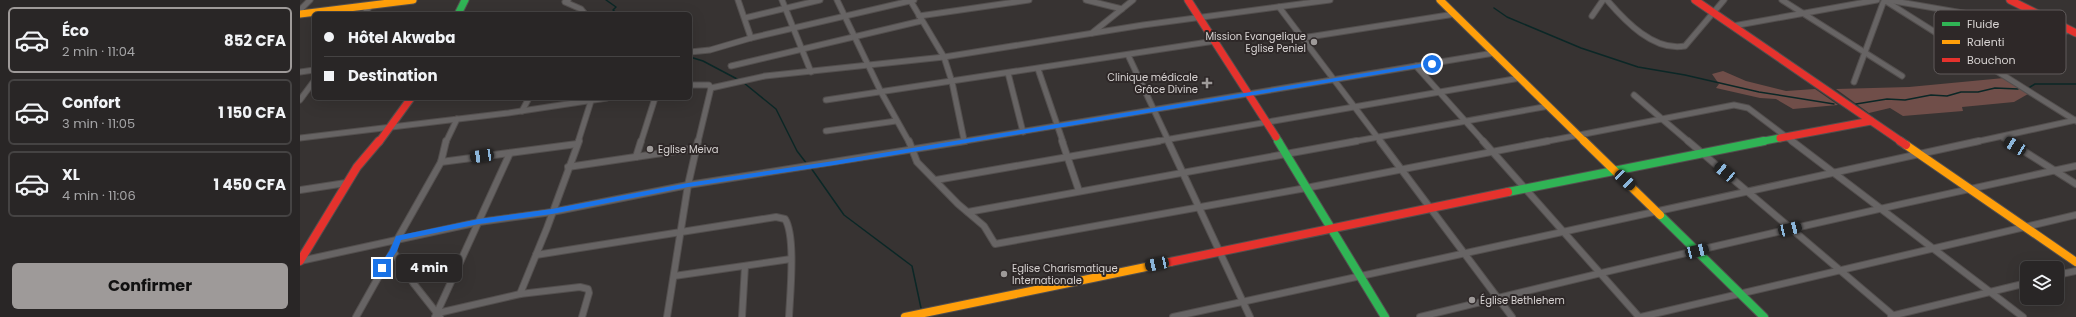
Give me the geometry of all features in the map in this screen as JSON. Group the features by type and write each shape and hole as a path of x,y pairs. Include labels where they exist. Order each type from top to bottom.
{"main road":[{"path":"316,12 413,0"},
{"path":"459,12 465,0"},
{"path":"1188,0 1249,94 1385,317"},
{"path":"1440,0 1764,317"},
{"path":"1695,0 1972,189 2076,262"},
{"path":"2010,0 2030,10"},
{"path":"300,14 312,12"},
{"path":"2066,28 2075,32"},
{"path":"300,261 304,246 346,182 410,100"},
{"path":"905,317 1614,170 1871,121"}],"street":[{"path":"300,10 310,0"},
{"path":"568,0 565,2 583,12"},
{"path":"738,0 751,38"},
{"path":"782,0 811,72"},
{"path":"745,18 820,0"},
{"path":"837,0 856,36 881,92 913,149 917,162 958,204 988,230 993,242 999,245 1200,206 1306,188 1726,106 1744,106 1787,137 2023,317"},
{"path":"692,52 707,51 751,38 912,0 920,19 944,57 952,82 964,140"},
{"path":"732,66 920,19 1030,0"},
{"path":"1086,0 1122,9"},
{"path":"1090,34 1133,0"},
{"path":"1279,0 1281,7 1302,38 1512,317"},
{"path":"711,88 765,76 944,57 1199,17 1330,0"},
{"path":"1592,16 1603,0"},
{"path":"1607,0 1650,38 1665,46 1678,48 1685,46 1724,0"},
{"path":"1782,0 1902,76"},
{"path":"1732,26 1877,0"},
{"path":"1886,0 1945,10"},
{"path":"1854,82 1883,3 1886,0"},
{"path":"1886,0 1934,31"},
{"path":"366,12 371,5"},
{"path":"1302,38 1455,14"},
{"path":"826,100 1215,41"},
{"path":"300,261 398,238 479,222 552,212 688,185 834,163 964,140 1023,132 1494,53"},
{"path":"1128,55 1184,171 1250,317"},
{"path":"1416,66 1598,273 1640,317 2076,215"},
{"path":"1038,69 1079,192"},
{"path":"300,72 312,70"},
{"path":"1008,73 1023,132"},
{"path":"2002,74 2076,121"},
{"path":"936,180 1520,78"},
{"path":"300,100 312,84"},
{"path":"692,85 704,84 709,85 711,88"},
{"path":"667,317 688,185 711,88"},
{"path":"1634,96 1749,192 1893,317 2020,285"},
{"path":"522,111 528,100"},
{"path":"300,138 457,120 591,100 577,144 520,294"},
{"path":"636,157 654,100"},
{"path":"968,212 1184,171 1549,106"},
{"path":"356,317 441,162 446,140 457,120"},
{"path":"826,131 896,121"},
{"path":"1173,317 1749,192 1832,172 2076,121"},
{"path":"2002,137 2076,184"},
{"path":"441,162 577,144"},
{"path":"568,167 696,148"},
{"path":"438,316 510,153"},
{"path":"1420,317 1598,273 1879,208 2076,166"},
{"path":"300,190 346,182"},
{"path":"536,255 776,217 785,220 789,225 791,259 788,317"},
{"path":"393,251 414,284 438,316"},
{"path":"674,276 791,259"},
{"path":"742,317 745,266"},
{"path":"2064,273 2076,270"},
{"path":"438,316 520,294 580,287 588,289 589,293 582,317"}],"shaded area":[{"path":"1723,71 1746,81 1786,91 1815,89 1838,105 1793,109 1776,99 1760,98 1716,88 1719,84 1712,74"},
{"path":"2004,78 2028,94 2014,102 1962,107 1963,111 1903,116 1890,108 1869,113 1836,89 1909,87"}],"waterway":[{"path":"606,0 616,7 613,10 616,12"},
{"path":"1494,8 1507,17 1581,48 1638,67 1685,75 1759,92 1834,104"},
{"path":"692,58 703,61 739,80"},
{"path":"744,83 776,109 797,151 807,164"},
{"path":"2030,87 2035,84 2076,84"},
{"path":"1856,104 1887,99 1905,100 1931,95 1947,96 1961,92 1978,92 1995,88 2018,89"},
{"path":"811,168 844,215 912,266 921,308"}],"traffic: fast":[{"path":"459,12 465,0"},
{"path":"1276,137 1385,317"},
{"path":"1508,192 1780,138"},
{"path":"1660,215 1764,317"}],"traffic: slow":[{"path":"316,12 413,0"},
{"path":"1440,0 1660,215"},
{"path":"300,14 312,13"},
{"path":"1906,145 2076,262"},
{"path":"905,317 1170,262"}],"traffic: jam":[{"path":"1188,0 1276,137"},
{"path":"1695,0 1906,145"},
{"path":"2010,0 2030,10"},
{"path":"2066,28 2076,33"},
{"path":"300,261 357,167 383,137 410,100"},
{"path":"1780,138 1871,121"},
{"path":"1170,262 1508,192"}],"place":[{"name":"Mission Evangelique Eglise Peniel","path":"1314,42"},
{"name":"Clinique médicale Grâce Divine","path":"1207,83"},
{"name":"Eglise Meiva","path":"650,149"},
{"name":"Eglise Charismatique Internationale","path":"1004,274"},
{"name":"Église Bethlehem","path":"1472,300"}],"route":[{"path":"382,268 393,251 398,238 479,222 552,212 688,185 834,163 964,140 1023,132 1154,109 1432,64"}]}
